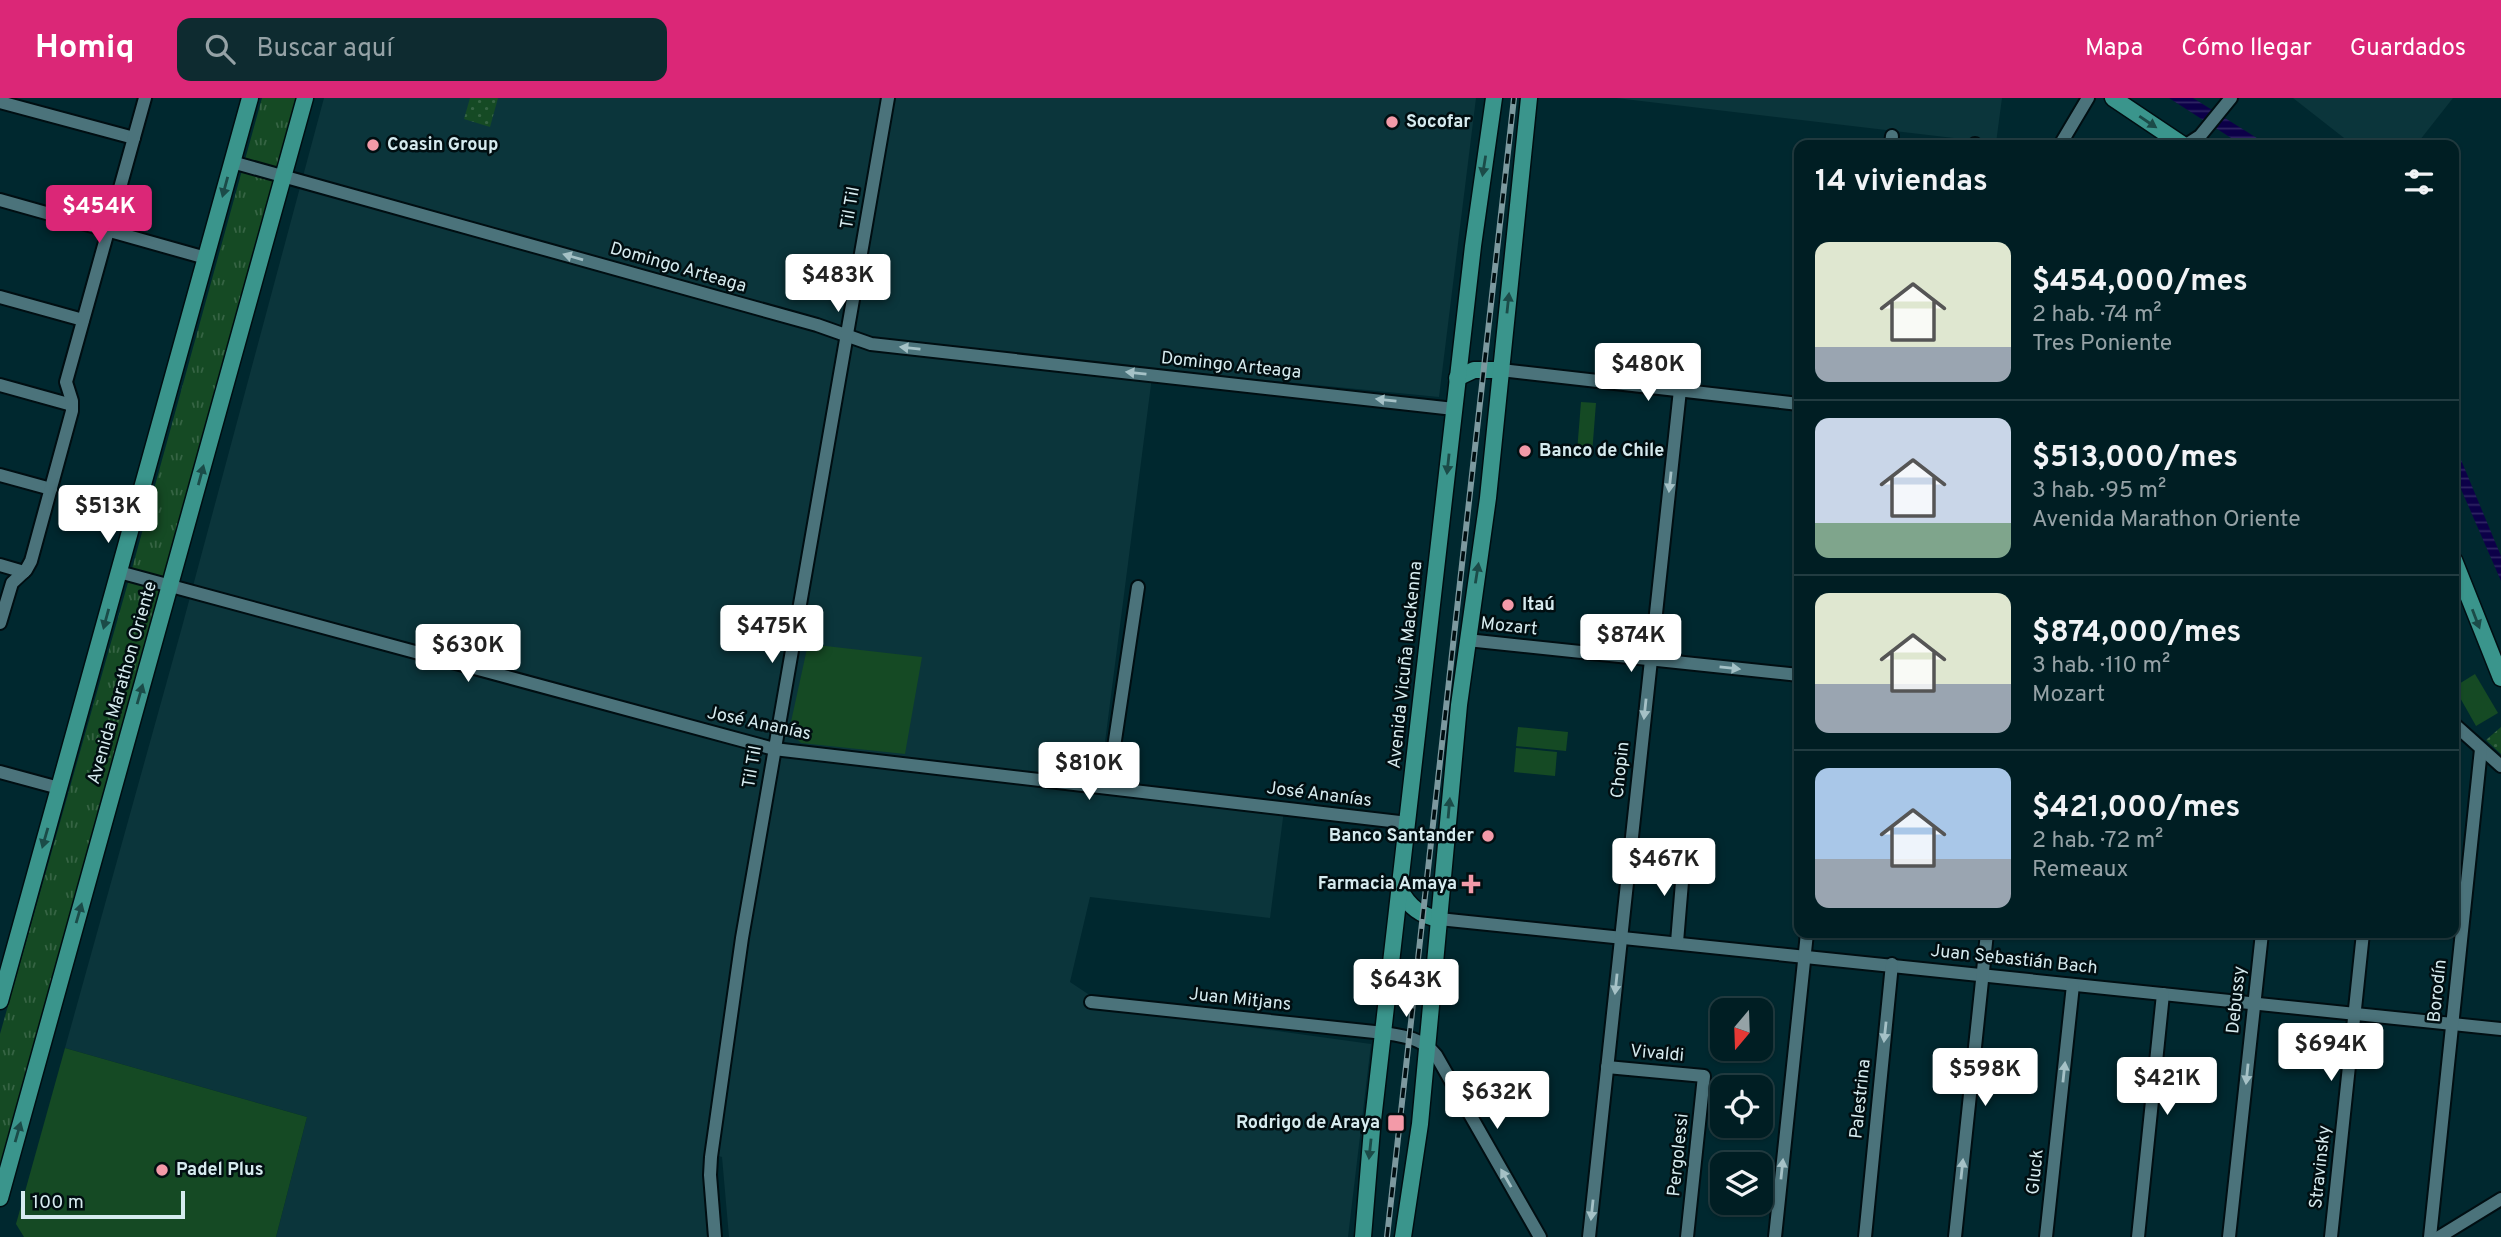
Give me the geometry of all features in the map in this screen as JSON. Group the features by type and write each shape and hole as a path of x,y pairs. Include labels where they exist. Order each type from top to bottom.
{"main road":[{"name":"Avenida Marathon Oriente","path":"0,1198 305,98"},
{"name":"Avenida Vicuña Mackenna","path":"1363,1237 1369,1162 1457,378 1494,98"},
{"path":"1404,1237 1420,1124 1455,743 1488,498 1529,98"},
{"path":"2113,98 2177,140"},
{"name":"Avenida Marathon Oriente","path":"0,1001 206,258 232,162 245,99"},
{"path":"1457,378 1474,370 1502,370"},
{"path":"2459,577 2501,678"},
{"path":"1401,891 1414,909 1439,919"}],"street":[{"path":"0,624 12,583 31,561 51,489 72,405 66,382 145,98"},
{"name":"Til Til","path":"715,1237 710,1175 742,938 888,98"},
{"path":"2063,140 2088,98"},
{"path":"2192,140 2203,133 2231,98"},
{"path":"0,102 134,138"},
{"name":"Domingo Arteaga","path":"232,162 817,325 871,344 1454,409"},
{"path":"0,200 206,258"},
{"path":"0,297 83,320"},
{"path":"1502,370 1794,403"},
{"path":"0,385 72,405"},
{"name":"Chopin","path":"1589,1237 1679,390"},
{"path":"0,475 51,489"},
{"path":"0,565 24,572"},
{"name":"José Ananías","path":"119,572 774,749 1408,823"},
{"path":"1108,787 1138,587"},
{"name":"Mozart","path":"1467,640 1794,674"},
{"path":"2459,729 2501,766"},
{"name":"Borodín","path":"2430,1237 2480,749"},
{"path":"0,772 59,788"},
{"path":"1676,942 1684,858"},
{"name":"Juan Sebastián Bach","path":"1439,919 2501,1029"},
{"path":"1774,1237 1807,938"},
{"path":"1955,1237 1986,938"},
{"name":"Debussy","path":"2229,1237 2261,938"},
{"name":"Stravinsky","path":"2332,1237 2363,938"},
{"name":"Palestrina","path":"1865,1237 1892,964"},
{"name":"Gluck","path":"2046,1237 2073,985"},
{"path":"2138,1237 2163,994"},
{"name":"Juan Mitjans","path":"1091,1002 1384,1033 1415,1039 1428,1046"},
{"path":"1428,1046 1436,1055 1540,1237"},
{"name":"Vivaldi","path":"1607,1067 1704,1076"},
{"name":"Pergolessi","path":"1687,1237 1704,1076"},
{"path":"2439,1237 2501,1199"}],"shaded area":[{"path":"324,98 1476,98 1439,397 1153,369 1100,781 1284,810 1270,918 1090,897 1070,982 1109,1008 1371,1044 1348,1237 729,1237 722,1157 704,1152 710,1237 276,1237 307,1117 65,1048 182,627"},
{"path":"1616,98 2002,98 1996,140 1971,140"},
{"path":"2169,98 2193,98 2260,140 2234,140"},
{"path":"2293,98 2453,98 2420,140 2347,140"},
{"path":"2459,455 2501,556 2501,581 2459,484"}],"green space":[{"path":"262,98 300,98 0,1179 0,1034"},
{"path":"470,98 498,98 490,127 464,119"},
{"path":"1581,402 1596,403 1592,454 1577,452"},
{"path":"808,644 922,657 905,754 801,743 789,731"},
{"path":"2475,674 2498,713 2476,726 2459,696 2459,684"},
{"path":"1518,727 1568,732 1566,751 1516,746"},
{"path":"2501,727 2501,754 2486,740"},
{"path":"1516,748 1557,752 1555,776 1514,772"},
{"name":"Padel Plus","path":"65,1048 307,1117 276,1237 24,1237 16,1224"}],"railway":[{"path":"1387,1237 1514,98"}],"place":[{"name":"Socofar","path":"1392,122"},
{"name":"Coasin Group","path":"373,145"},
{"name":"Banco de Chile","path":"1525,451"},
{"name":"Itaú","path":"1508,605"},
{"name":"Banco Santander","path":"1488,836"},
{"name":"Farmacia Amaya","path":"1471,884"},
{"name":"Rodrigo de Araya","path":"1396,1123"},
{"name":"Padel Plus","path":"162,1170"}]}
